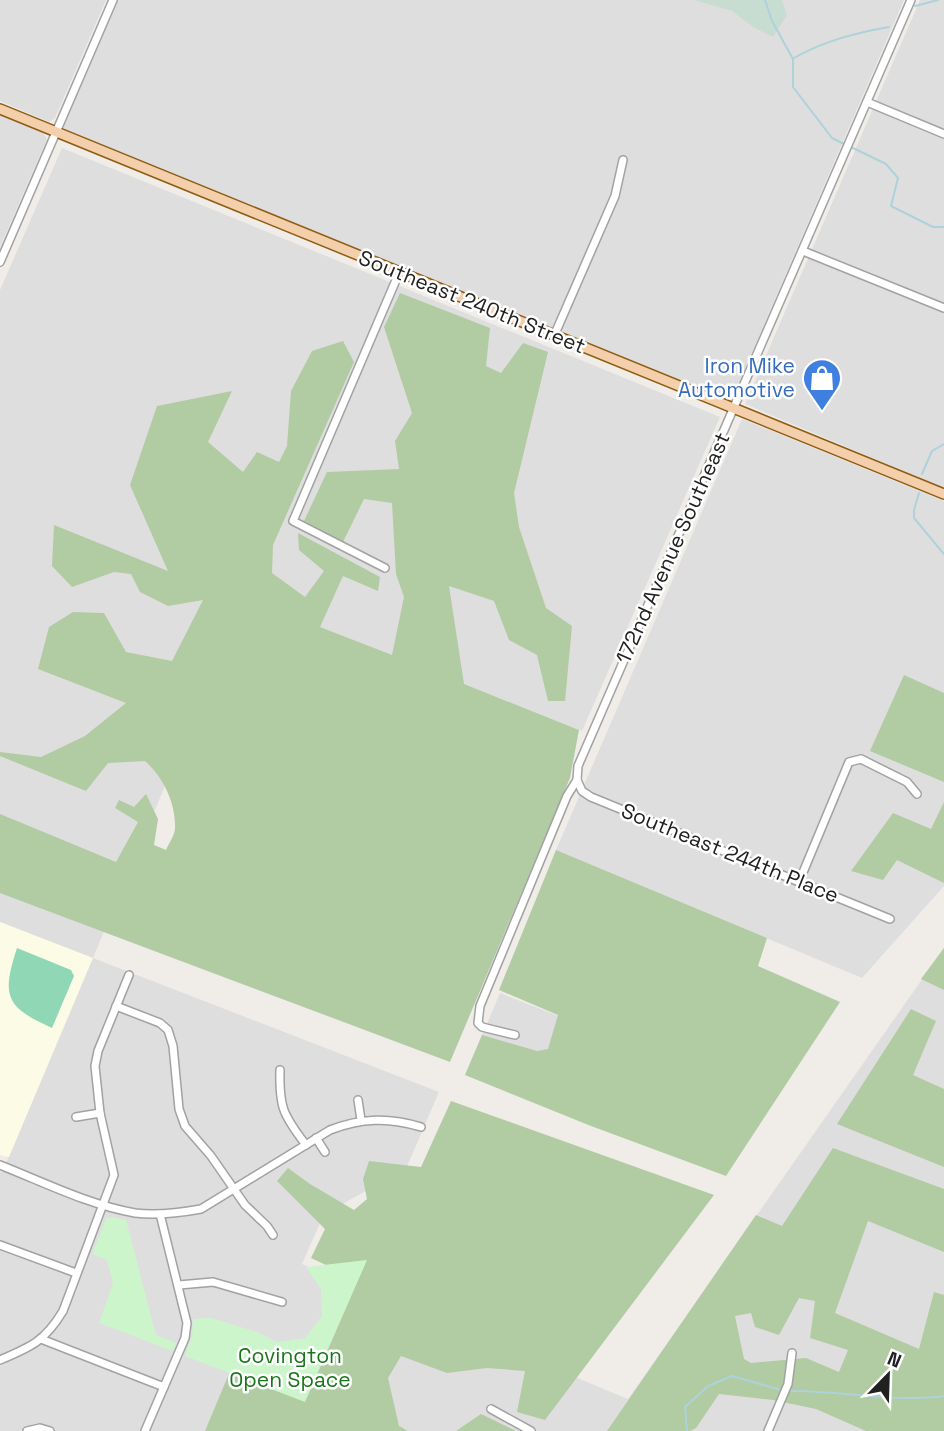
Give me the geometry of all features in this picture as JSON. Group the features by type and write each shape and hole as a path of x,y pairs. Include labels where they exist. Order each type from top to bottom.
{"main road":[{"name":"Southeast 240th Street","path":"0,109 944,494"}],"street":[{"path":"0,262 113,0"},
{"name":"172nd Avenue Southeast","path":"515,1035 482,1027 478,1023 478,1015 567,796 577,780 578,766 911,0"},
{"path":"867,102 944,134"},
{"path":"554,336 615,196 623,160"},
{"path":"803,251 944,308"},
{"path":"386,568 293,521 399,273"},
{"path":"799,882 849,762 861,759 907,782 917,793"},
{"name":"Southeast 244th Place","path":"577,780 582,791 591,797 890,919"},
{"path":"1,1359 41,1339 62,1311 104,1205 115,1170 100,1113 96,1060 129,975"},
{"path":"116,1006 160,1023 168,1030 173,1046 179,1108 185,1126 211,1156 245,1205 273,1235"},
{"path":"280,1070 279,1098 286,1117 306,1145"},
{"path":"358,1100 361,1120"},
{"path":"76,1117 100,1113"},
{"path":"0,1165 104,1205 136,1213 160,1214 201,1209 330,1130 361,1120 390,1119 421,1127"},
{"path":"316,1139 325,1152"},
{"path":"145,1431 186,1332 187,1323 160,1214"},
{"path":"0,1245 76,1273"},
{"path":"179,1285 213,1282 282,1302"},
{"path":"41,1339 164,1387"},
{"path":"768,1431 788,1384 792,1353"},
{"path":"491,1409 531,1431"},
{"path":"27,1431 40,1428 50,1431"}],"shaded area":[{"path":"0,0 106,0 55,118 49,122 0,101"},
{"path":"117,0 904,0 732,399 724,401 65,130 63,125"},
{"path":"694,0 782,0 787,15 773,37 753,27 732,11"},
{"path":"920,0 944,0 944,488 745,404"},
{"path":"0,114 43,133 47,139 0,247"},
{"path":"62,148 720,417 582,731 244,597 93,958 439,1092 406,1169 324,1214 302,1264 628,1399 944,948 944,1431 0,1431 0,1172 92,958 0,922 0,290"},
{"path":"742,419 944,501 944,886 862,978 556,850"},
{"path":"0,922 93,958 9,1157 0,1155"},
{"path":"500,993 633,1045 465,1075"}],"green space":[{"path":"400,293 490,328 486,366 501,373 523,343 548,352 514,493 519,527 546,608 572,626 565,701 548,701 537,655 509,640 494,601 449,586 464,684 579,730 570,778 450,1062 0,893 0,814 116,862 138,822 115,808 119,800 134,807 146,794 158,819 154,845 166,850 174,833 175,819 167,791 145,761 108,763 86,791 0,756 0,752 41,757 85,736 126,703 38,669 49,627 73,612 104,613 126,652 172,661 203,600 168,606 140,592 131,574 114,572 72,587 52,566 54,525 168,571 130,485 157,406 232,391 208,442 243,472 257,452 279,462 287,446 291,391 312,351 343,341 354,362 273,545 272,573 305,597 324,571 299,550 298,533 380,577 378,591 343,576 320,627 392,655 404,597 396,574 392,503 364,499 342,544 304,521 327,472 399,469 395,441 412,413 384,327"},
{"path":"904,675 944,693 944,782 870,751"},
{"path":"944,802 944,883 897,860 883,880 851,871 893,813 931,829"},
{"path":"556,850 767,938 758,966 840,1002 726,1176 465,1075 482,1035 537,1051 548,1049 558,1015 499,990"},
{"path":"17,948 71,970 74,976 52,1028 25,1014 11,998 9,978"},
{"path":"944,948 944,990 921,979"},
{"path":"911,1009 936,1021 913,1075 944,1089 944,1167 837,1124"},
{"path":"451,1101 714,1195 545,1420 517,1412 525,1371 487,1368 447,1373 401,1356 388,1378 399,1426 408,1431 205,1431 241,1345 305,1355 343,1273 311,1258 325,1229 277,1181 288,1168 354,1210 367,1199 363,1179 369,1161 421,1167"},
{"path":"833,1148 944,1189 944,1252 868,1221 835,1313 919,1349 934,1292 944,1295 944,1431 866,1431 816,1409 773,1400 719,1394 696,1428 690,1431 607,1431 756,1215 782,1226","holes":["799,1298 815,1301 810,1338 848,1350 839,1372 806,1358 751,1363 744,1359 735,1316 751,1313 755,1327 779,1335"]},
{"name":"Covington Open Space","path":"112,1217 126,1220 156,1335 176,1343 173,1351 99,1323 113,1283 107,1260 92,1254 106,1219"},
{"name":"Covington Open Space","path":"367,1260 305,1402 185,1356 192,1336 193,1319 211,1318 257,1332 277,1342 305,1338 322,1316 321,1289 306,1267"},
{"path":"481,1414 516,1431 456,1431"}],"waterway":[{"path":"765,0 772,21 793,59 793,87 832,138 844,144"},
{"path":"915,6 938,0"},
{"path":"794,58 840,38 889,27"},
{"path":"849,146 886,164 898,178 891,206 933,227 944,227"},
{"path":"922,474 932,451 944,444"},
{"path":"919,493 914,518 944,554"},
{"path":"687,1431 685,1407 708,1386 732,1376 781,1390"},
{"path":"788,1391 905,1398 944,1396"}],"place":[{"name":"Iron Mike Automotive","path":"822,412"}]}
